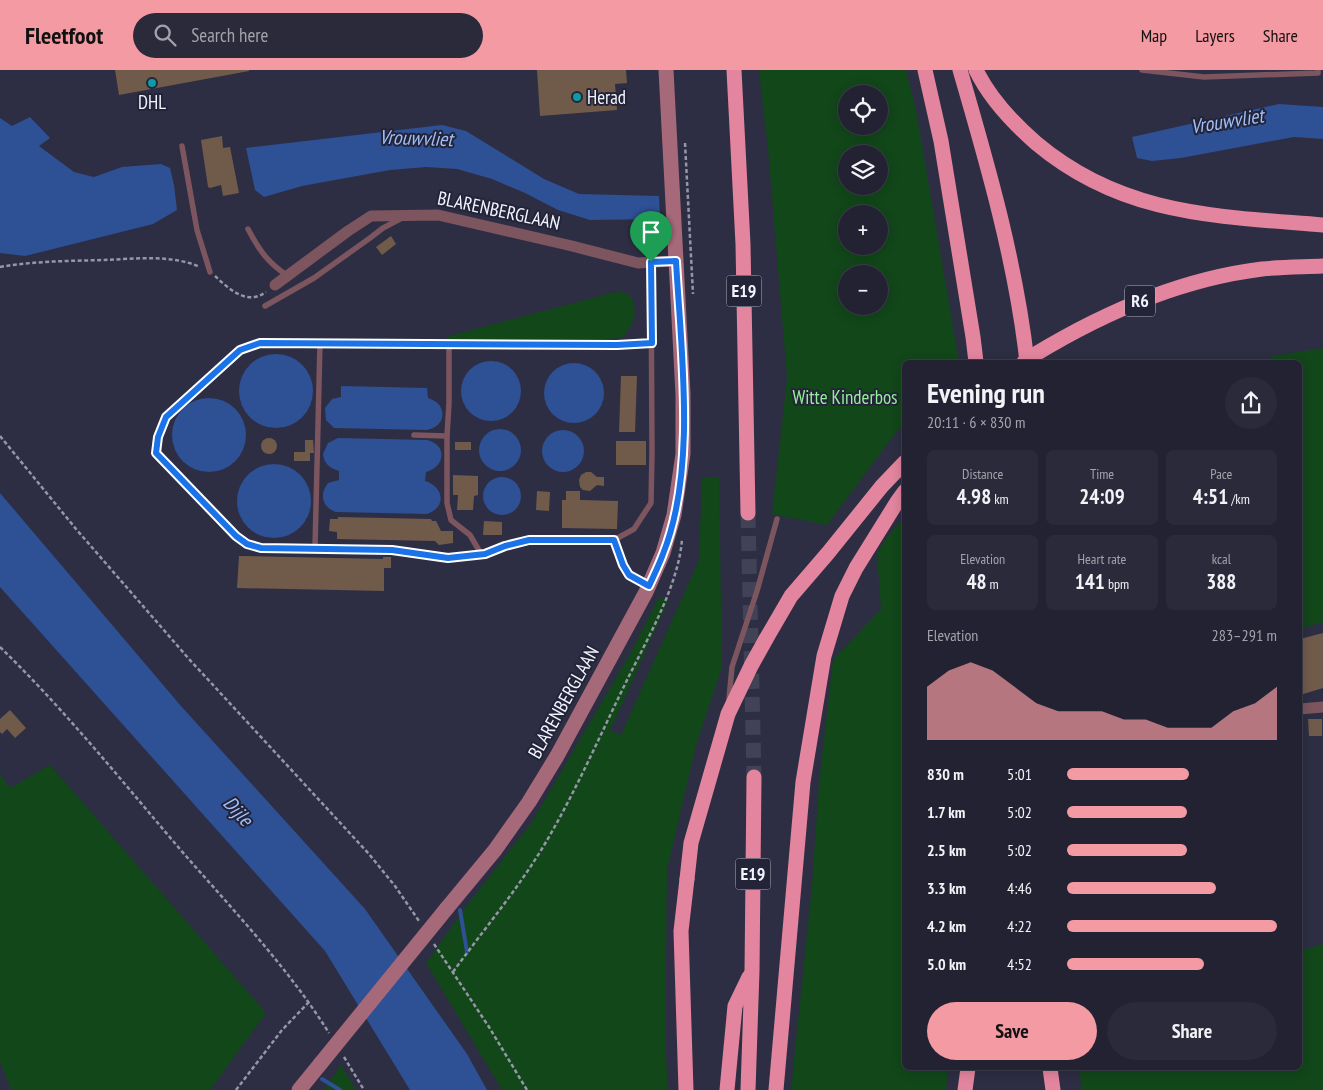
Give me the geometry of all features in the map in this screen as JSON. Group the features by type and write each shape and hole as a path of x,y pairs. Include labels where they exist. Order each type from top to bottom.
{"highway":[{"name":"E19","path":"734,70 743,244 748,513"},
{"path":"925,70 946,168 974,337 976,360"},
{"path":"960,70 1000,213 1024,331 1028,360"},
{"path":"976,70 990,94 1005,114 1026,134 1046,151 1071,168 1092,181 1114,191 1146,203 1211,215 1323,225"},
{"name":"R6","path":"1030,360 1096,319 1181,287 1262,269 1323,266"},
{"path":"686,1090 681,931 691,843 728,714 766,639 791,596 882,486 902,465"},
{"path":"776,1090 803,782 824,656 842,596 856,568 902,496"},
{"name":"E19","path":"748,1090 752,971 754,777"},
{"path":"727,1090 735,1006 752,971"},
{"path":"964,1090 968,1070"},
{"path":"1050,1070 1053,1090"}],"street":[{"name":"BLARENBERGLAAN","path":"299,1090 494,850 529,802 656,588 674,514 683,454 683,394 666,70"},
{"name":"BLARENBERGLAAN","path":"274,286 371,216 438,215 638,263 676,261"},
{"path":"1302,709 1323,707"}],"lane":[{"path":"1142,70 1204,77 1318,74 1318,70"},
{"path":"182,146 197,230 210,272"},
{"path":"265,306 314,278 374,234 404,217"},
{"path":"248,229 258,249 267,260 288,276"},
{"path":"651,262 652,343 652,453 651,503 634,529 614,540 529,540 481,554 448,558 392,550 261,548 247,544 236,536 156,453 158,437 166,417 240,350 260,343 617,345 652,343"},
{"path":"315,548 320,343"},
{"path":"449,344 447,503 451,520 470,535 481,554"},
{"path":"414,435 447,436"},
{"path":"728,714 732,667 757,591 777,519"},
{"path":"614,540 623,565 629,575 656,588"}],"path":[{"path":"0,267 50,261 173,260 195,265 210,272 229,289 248,298 262,295 274,286"},
{"path":"0,436 76,529 183,653 369,854 395,886 421,925"},
{"path":"453,972 545,844 566,806 669,592 656,588"},
{"path":"0,647 63,714 275,957 309,1002 282,1030 236,1090"},
{"path":"432,940 527,1090"}],"green space":[{"name":"Witte Kinderbos","path":"759,70 906,70 916,110 959,360 902,360 902,426 827,525 772,514 787,378 769,159"},
{"path":"619,291 630,295 635,311 630,327 623,337 591,342 448,339 449,336"},
{"path":"1323,348 1323,622 1302,628 1302,360 1271,360 1272,356"},
{"path":"719,477 722,667 696,745 667,870 665,1042 668,1090 502,1090 426,963 465,908 532,822 631,652 659,597 668,601 610,731 621,735 699,560 702,478"},
{"path":"902,520 902,1070 948,1070 946,1090 791,1090 812,885 819,783 833,660 881,609 877,554 885,539"},
{"path":"50,765 266,1013 210,1090 10,1090 0,1062 0,774 10,788"},
{"path":"1323,944 1323,1090 1081,1090 1080,1070 1302,1070 1302,950"},
{"path":"341,1065 356,1090 324,1090"}],"water":[{"name":"Vrouwvliet","path":"1279,104 1323,107 1323,139 1294,137 1181,158 1152,161 1137,158 1132,137"},
{"path":"30,117 50,138 39,146 74,172 94,177 122,167 161,164 170,168 177,210 153,224 25,256 0,253 0,118 12,126"},
{"name":"Vrouwvliet","path":"442,125 466,131 544,179 579,194 659,196 660,219 590,220 558,210 492,179 457,169 426,167 390,170 302,186 264,197 255,190 246,148"},
{"path":"276,354 297,360 307,370 313,391 307,412 297,422 276,428 255,422 245,412 239,391 245,370 255,360"},
{"path":"485,361 497,361 513,369 519,379 521,391 519,403 513,413 497,421 485,421 469,413 461,397 461,385 469,369"},
{"path":"568,363 580,363 591,368 599,376 604,387 602,405 591,418 580,423 568,423 557,418 549,410 544,399 544,387 549,376 557,368"},
{"path":"341,386 427,388 428,398 442,409 442,419 434,428 427,430 334,428 326,420 325,408 332,399 341,397"},
{"path":"209,398 230,404 240,414 246,435 240,456 230,466 209,472 188,466 178,456 172,435 178,414 188,404"},
{"path":"504,429 512,432 518,438 521,450 518,462 512,468 496,471 488,468 482,462 479,446 482,438 488,432"},
{"path":"567,430 575,433 581,439 584,451 581,463 575,469 559,472 551,469 545,463 542,447 545,439 551,433"},
{"path":"338,438 427,440 434,443 438,446 442,456 437,466 426,472 425,481 439,492 441,497 438,507 427,514 336,512 331,510 323,500 323,491 328,483 339,480 339,471 328,465 323,454 328,443"},
{"path":"274,464 295,470 305,480 311,501 305,522 295,532 274,538 253,532 243,522 237,501 243,480 253,470"},
{"path":"502,477 516,482 521,496 516,510 502,515 488,510 483,496 488,482"},
{"name":"Dijle","path":"0,493 181,706 365,909 467,1054 487,1090 410,1090 325,951 0,587"}],"building":[{"name":"DHL","path":"115,70 249,70 249,71 119,95"},
{"name":"Herad","path":"537,70 626,70 627,83 615,84 617,110 540,116"},
{"path":"222,136 223,148 230,147 239,193 223,196 221,185 208,187 201,140"},
{"path":"391,236 396,244 382,255 376,247"},
{"path":"621,376 637,376 635,432 619,432"},
{"path":"266,438 272,438 277,443 275,452 266,454 261,449 261,443"},
{"path":"305,440 313,440 314,453 310,453 310,461 294,461 294,452 305,452"},
{"path":"616,441 646,441 646,465 616,465"},
{"path":"455,442 471,442 471,450 455,450"},
{"path":"591,472 597,477 604,477 604,486 597,485 590,491 583,490 580,487 579,480 581,475"},
{"path":"453,475 478,476 478,495 474,496 473,510 457,510 458,495 453,495"},
{"path":"537,491 550,492 549,511 536,510"},
{"path":"566,491 580,491 580,500 618,501 617,529 562,528 562,500 566,500"},
{"path":"338,517 431,519 436,521 441,531 453,531 453,543 439,545 435,541 337,539 337,532 329,531 330,519 338,519"},
{"path":"484,521 502,522 502,535 483,535"},
{"path":"239,556 383,559 383,557 391,557 391,568 384,568 384,591 237,588"},
{"path":"1323,633 1323,688 1302,694 1302,638"},
{"path":"10,710 26,728 15,738 7,729 2,734 0,732 0,719"},
{"path":"1308,719 1322,719 1322,736 1309,736"}],"waterway":[{"path":"460,910 467,952"},
{"path":"322,1079 340,1090"}],"tunnel":[{"path":"748,513 754,777"}],"place":[{"name":"DHL","path":"152,83"},
{"name":"Herad","path":"577,97"}],"route":[{"path":"676,261 683,394 683,454 674,514 664,553 649,586 629,575 623,565 614,540 529,540 505,546 485,554 448,558 392,550 261,548 247,544 236,536 156,453 158,437 166,417 240,350 260,343 617,345 652,343 651,262 676,261"}]}
